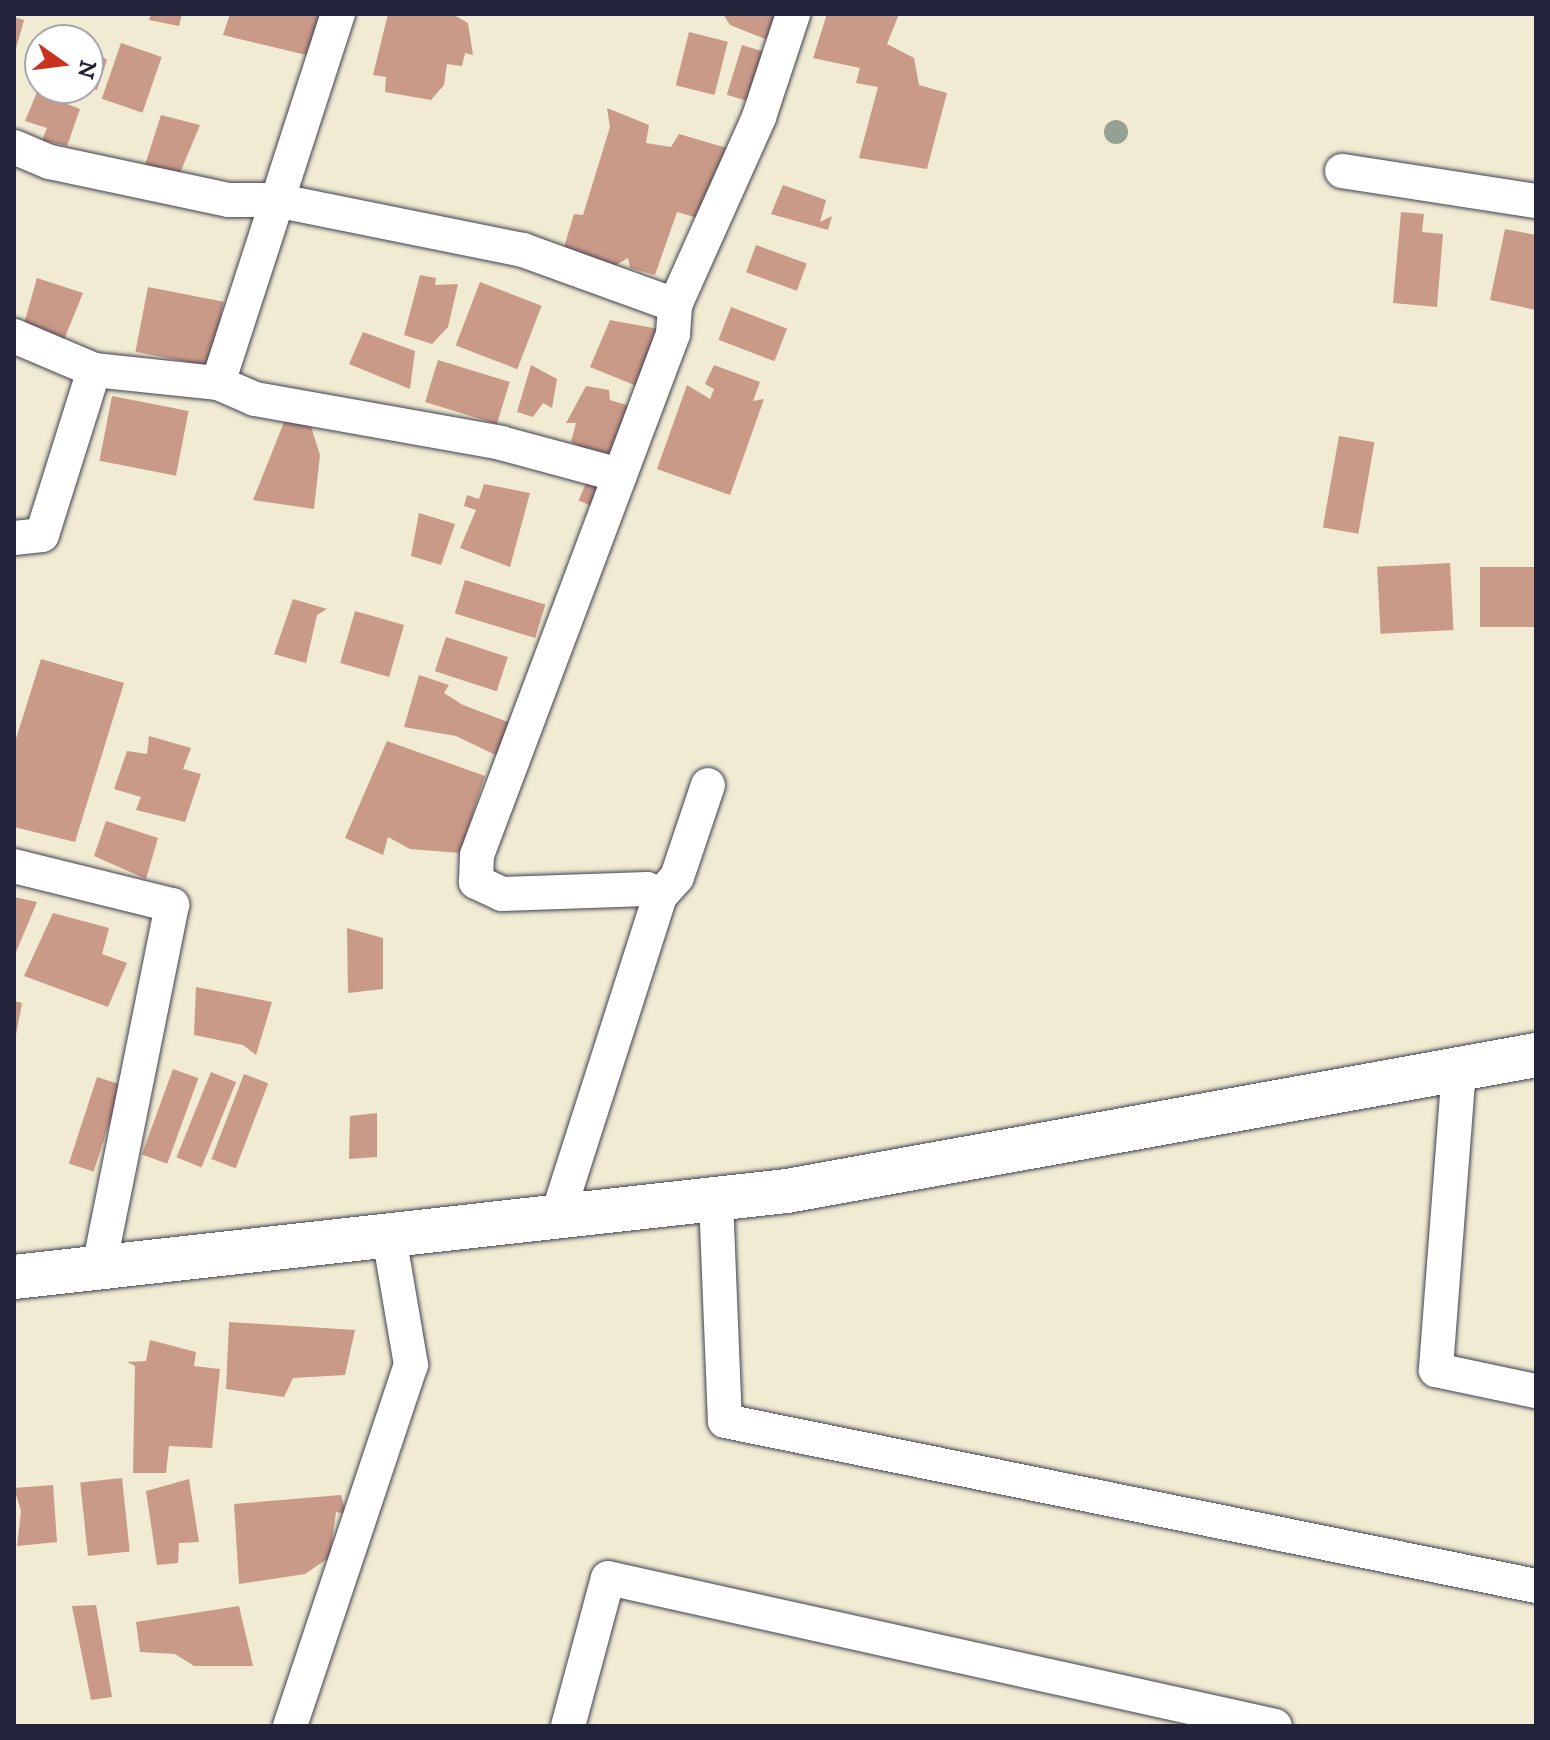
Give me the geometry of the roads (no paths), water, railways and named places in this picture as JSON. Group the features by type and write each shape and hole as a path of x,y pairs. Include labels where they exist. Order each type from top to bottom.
{"main road":[{"path":"14,1277 716,1199 1536,1055"}],"street":[{"path":"218,383 338,14"},
{"path":"660,896 647,889 502,894 476,882 477,855 673,334 675,305 759,117 793,14"},
{"path":"14,147 229,200 275,200 523,250 675,305"},
{"path":"1342,171 1536,201"},
{"path":"14,336 94,370 218,383 255,399 501,443 620,475"},
{"path":"14,538 42,535 94,370"},
{"path":"557,1217 660,896 677,877 708,785"},
{"path":"14,866 172,905 99,1268"},
{"path":"1459,1069 1436,1370 1536,1391"},
{"path":"716,1199 725,1421 1536,1586"},
{"path":"290,1726 411,1365 389,1236"},
{"path":"568,1726 608,1578 1273,1726"}]}
